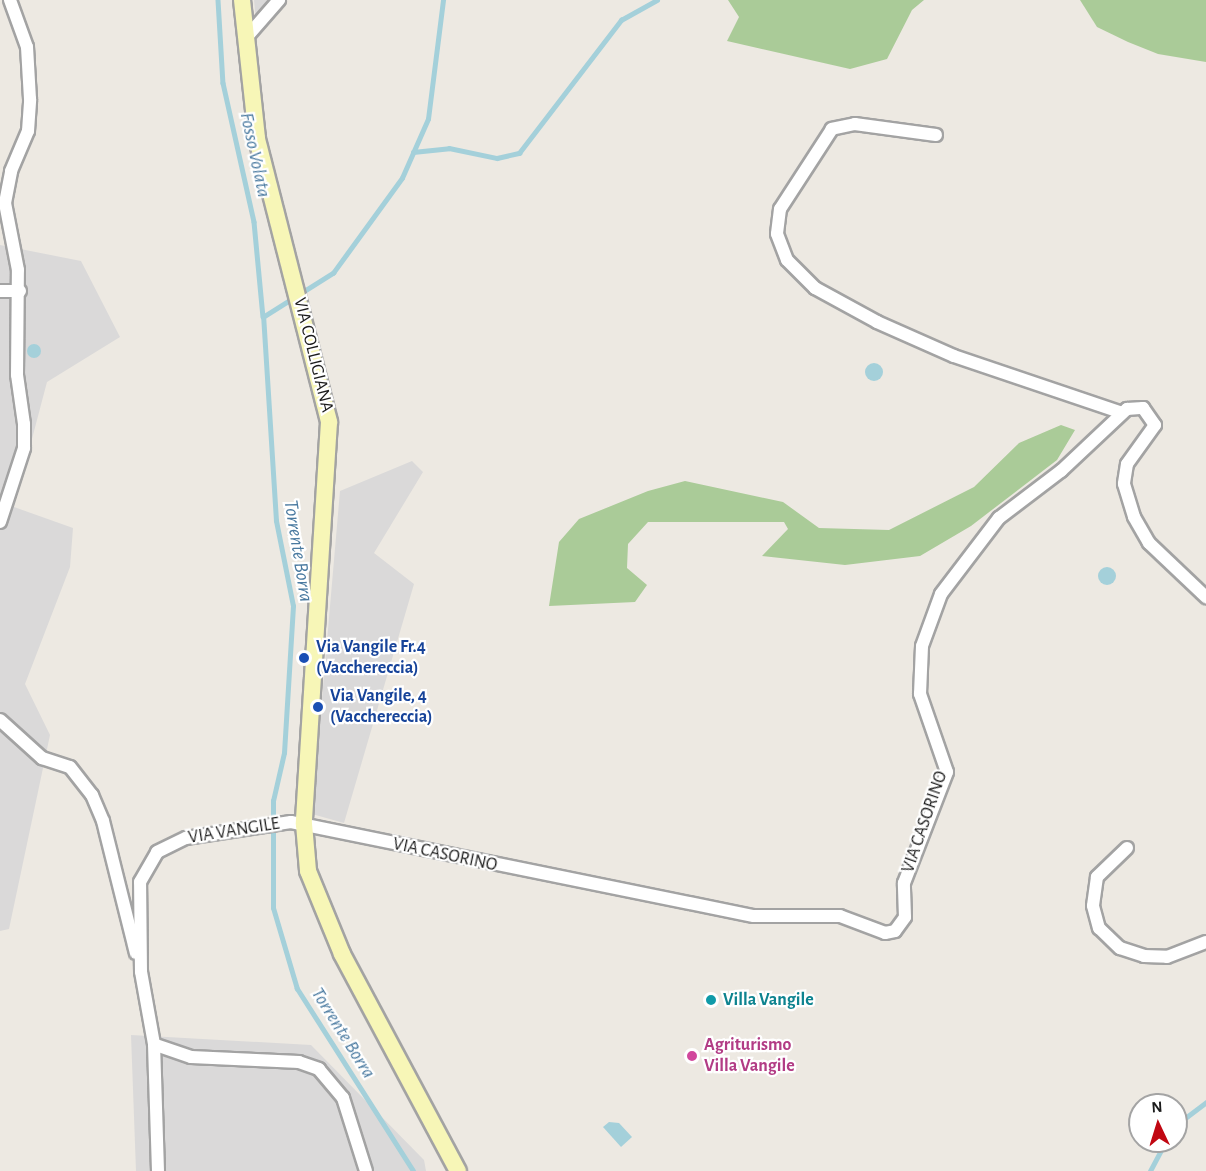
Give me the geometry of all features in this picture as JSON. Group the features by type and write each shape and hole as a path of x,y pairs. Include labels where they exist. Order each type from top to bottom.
{"street":[{"path":"0,522 24,448 17,375 20,291 5,203 28,131 30,99 27,47 10,0"},
{"name":"VIA COLLIGIANA","path":"242,0 254,124 327,408 330,443 298,823"},
{"path":"245,39 279,0"},
{"path":"936,135 855,124 832,129 780,209 777,234 787,260 815,288 877,322 954,356 1122,412 1143,408 1155,425 1124,476 1139,531 1206,597"},
{"path":"0,291 20,291"},
{"name":"VIA CASORINO","path":"298,823 754,916 840,916 885,933 895,931 905,917 904,883 947,772 920,694 918,670 941,594 999,518 1061,471 1122,412"},
{"path":"0,720 42,758 70,767 92,795 103,820 141,972"},
{"name":"VIA VANGILE","path":"158,1171 154,1044 141,972 140,882 157,852 186,838 298,823 308,871 319,905 459,1171"},
{"path":"1126,848 1097,877 1093,906 1099,928 1120,948 1144,956 1167,957 1206,942"},
{"path":"154,1044 191,1057 299,1062 319,1069 344,1098 366,1171"}],"shaded area":[{"path":"254,0 276,0 256,21"},
{"path":"0,245 81,261 120,337 47,382 14,507 73,528 70,567 25,684 50,735 9,929 0,931"},
{"path":"412,461 423,472 374,553 414,584 344,823 312,814 340,491"},
{"path":"131,1035 311,1045 424,1160 426,1171 136,1171"}],"green space":[{"path":"728,0 924,0 912,10 887,59 850,69 727,41 739,17"},
{"path":"1080,0 1206,0 1206,62 1158,54 1097,27"},
{"path":"1061,425 1075,430 1057,460 971,526 920,556 845,565 762,556 788,529 784,522 648,522 628,544 627,568 647,585 635,602 549,606 559,542 579,519 648,491 685,481 783,502 819,528 889,530 974,487 1019,443"}],"water":[{"path":"31,344 37,344 41,351 37,358 31,358 27,354 27,348"},
{"path":"874,363 880,366 883,372 880,378 874,381 868,378 865,372 868,366"},
{"path":"1107,567 1113,570 1116,576 1113,582 1107,585 1101,582 1098,576 1101,570"},
{"path":"609,1122 619,1123 632,1137 621,1147 603,1127"}],"waterway":[{"name":"Fosso Volata","path":"218,0 223,83 254,222 263,317"},
{"name":"Torrente Borra","path":"413,1171 297,989 273,908 273,801 284,753 293,606 276,521 263,317 333,273 402,178 428,119 443,0"},
{"path":"413,152 449,148 497,158 519,153 621,20 657,0"},
{"path":"1188,1116 1206,1102"},
{"path":"1150,1171 1160,1153"}],"place":[{"name":"Via Vangile Fr.4 (Vacchereccia)","path":"304,658"},
{"name":"Via Vangile, 4 (Vacchereccia)","path":"318,707"},
{"name":"Villa Vangile","path":"711,1000"},
{"name":"Agriturismo Villa Vangile","path":"692,1056"}]}
